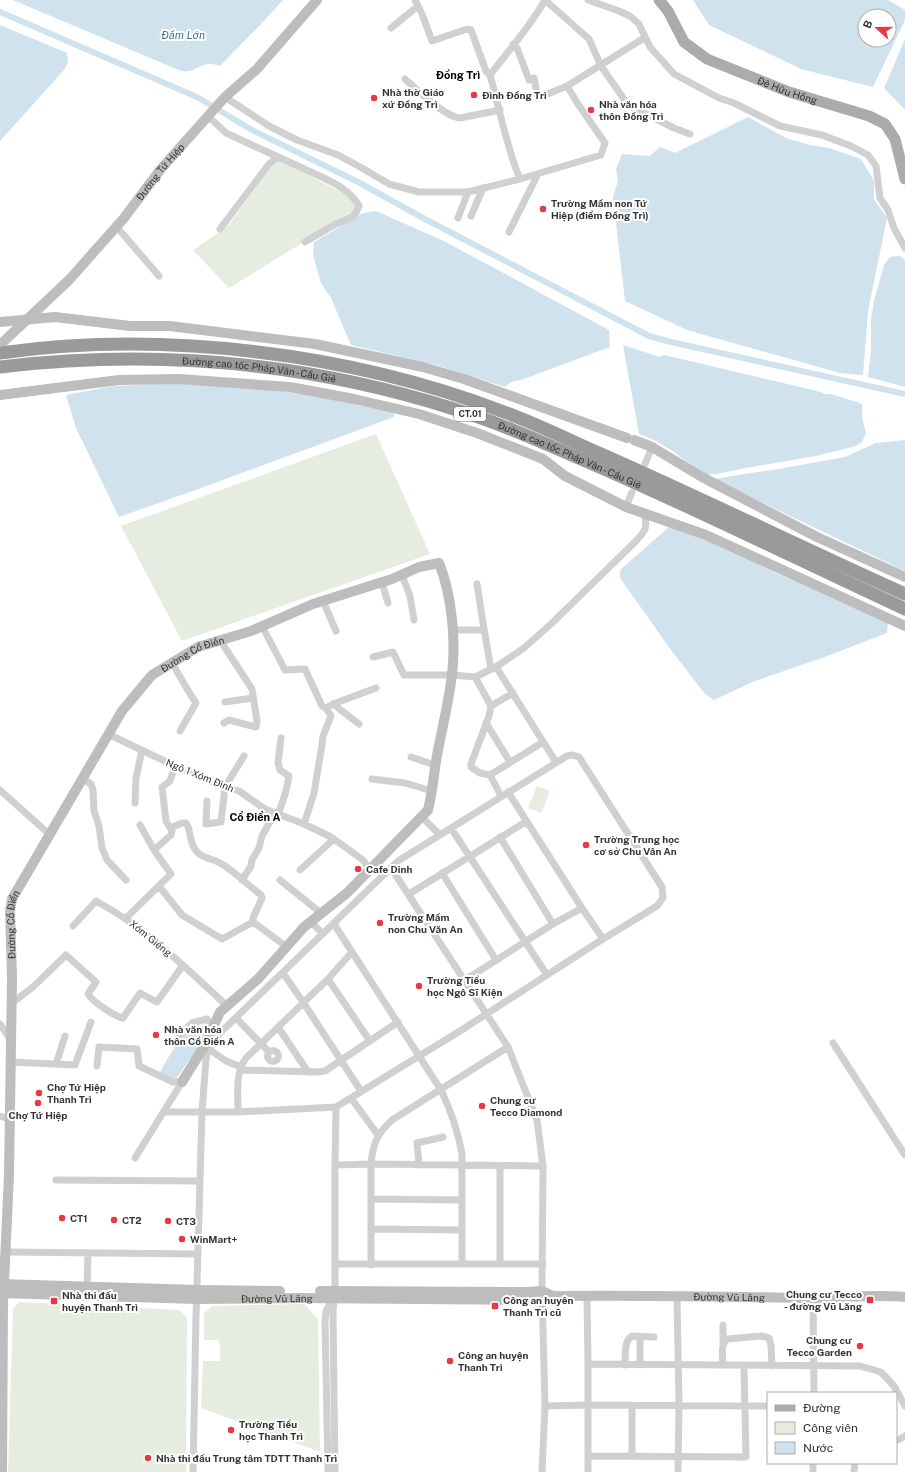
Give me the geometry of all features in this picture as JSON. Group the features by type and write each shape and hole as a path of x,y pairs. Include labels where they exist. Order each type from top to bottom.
{"highway":[{"name":"Đường cao tốc Pháp Vân - Cầu Giẽ","path":"1,348 168,346 230,350 319,362 406,381 459,396 506,412 658,479 905,594"},
{"name":"Đường cao tốc Pháp Vân - Cầu Giẽ","path":"0,367 95,359 144,358 190,360 264,367 307,373 400,392 455,409 507,428 644,486 905,609"}],"main road":[{"name":"Đê Hữu Hồng","path":"659,0 668,11 684,42 708,59 789,92 869,116 885,124 895,139 905,179"}],"street":[{"name":"Đường Tứ Hiệp","path":"1,348 26,320 68,280 124,218 160,170 210,113 224,98 257,69 317,0"},
{"path":"490,75 534,19 545,0 589,39 601,66 628,105 674,128 690,134"},
{"path":"588,0 630,16 639,24 644,38 650,47 674,74 780,126 822,135 851,146 868,155 876,166 880,198 888,210 894,228 905,248"},
{"path":"392,28 417,3 432,41 467,29 471,30 486,71 490,75 511,158 520,179"},
{"path":"513,44 518,48 529,80 534,78 538,98 567,86 644,38"},
{"path":"405,79 432,103 455,118 500,110"},
{"path":"224,98 269,126 325,152 338,155 389,184 419,192 468,192 520,179 602,155 605,143 567,86"},
{"path":"210,113 226,132 337,185 355,199 359,206 352,217 334,225 305,242"},
{"path":"220,229 269,164 278,157"},
{"path":"509,232 538,174"},
{"path":"471,216 483,188"},
{"path":"458,218 468,192"},
{"path":"116,226 159,276"},
{"path":"0,322 55,317 130,326 170,326 315,344 423,367 464,378 652,447 702,477 816,537 905,577"},
{"path":"0,395 119,380 179,379 290,387 354,399 419,414 477,433 543,459 565,476 626,507 645,515 706,535 905,626"},
{"path":"645,464 652,447"},
{"path":"626,507 632,492"},
{"path":"373,657 393,652 404,675 452,675 475,678 494,668 524,648 551,624 646,531 647,524 645,515"},
{"name":"Đường Cổ Điển","path":"2,1472 2,1289 6,1252 9,1175 5,1118 11,1062 10,1039 12,1002 10,911 12,899 122,711 152,676 198,647 262,626 323,600 382,582 419,567 439,563 444,575 450,610 454,649 452,675 428,810 347,893 311,922 287,946 258,979 220,1012 206,1047 182,1082"},
{"path":"402,575 410,596 414,620"},
{"path":"382,582 388,604"},
{"path":"477,584 484,630 494,668 513,693 556,762"},
{"path":"323,600 336,631"},
{"path":"262,626 285,670 305,668 322,706 326,708 332,716 323,736 314,793 304,824"},
{"path":"452,630 484,630"},
{"path":"220,640 252,689 257,721 256,727 229,720 224,723"},
{"path":"172,663 187,691 196,703 180,731"},
{"path":"475,678 491,706"},
{"path":"326,708 376,688"},
{"path":"513,693 491,706 471,767 480,773 490,775 543,742"},
{"path":"225,702 253,698"},
{"path":"333,704 359,724"},
{"path":"486,723 510,762"},
{"name":"Ngõ 1 Xóm Đình","path":"108,734 175,766 225,787 239,791 265,809 304,824 334,839 363,860 370,870"},
{"path":"242,880 251,866 252,860 259,848 262,836 283,802 288,786 289,776 280,770 278,763 281,738"},
{"path":"135,803 136,778 142,750"},
{"path":"165,1112 202,1112 238,1112 336,1107 657,906 663,898 662,888 579,757 572,754 556,762 398,861 206,1047 202,1112 193,1472"},
{"name":"Ngõ 1 Xóm Đình","path":"207,801 206,824 221,822 225,787 244,756"},
{"path":"411,757 435,765"},
{"name":"Ngõ 1 Xóm Đình","path":"170,828 166,821 162,787 170,781 175,766"},
{"path":"490,775 501,796"},
{"path":"82,778 91,784 93,790 94,811 99,826 102,848 107,860 126,880"},
{"path":"372,779 405,783 432,791"},
{"path":"0,790 49,834"},
{"path":"508,792 603,939"},
{"path":"422,816 440,835"},
{"path":"409,894 527,821"},
{"path":"154,850 171,835 172,831 170,828 182,823 186,824 188,826 190,840 198,853 221,864 261,894 262,898 253,918 253,922"},
{"path":"126,918 171,874 154,850 140,825"},
{"path":"451,828 547,975"},
{"path":"500,837 553,924"},
{"path":"300,870 334,839"},
{"path":"391,868 508,1047 538,1120 543,1166 542,1302 545,1406 542,1472"},
{"path":"442,873 496,960"},
{"path":"280,880 321,913"},
{"path":"159,886 182,915 222,939 253,922"},
{"name":"Xóm Giếng","path":"73,926 96,900 126,918 183,965 227,1006"},
{"path":"465,980 553,924 582,908"},
{"path":"253,922 287,946"},
{"path":"311,922 323,934"},
{"path":"334,924 441,1090 453,1115 459,1136 462,1165 462,1263"},
{"path":"238,1112 240,1068 246,1058 328,979 352,952"},
{"path":"12,1002 33,988 66,955 96,982 88,994 91,999 118,1017 124,1018 140,993 157,1002 183,965"},
{"path":"283,973 362,1091"},
{"path":"328,979 370,1040"},
{"path":"236,1018 269,1052"},
{"path":"180,1035 192,1023 207,1019 212,1029"},
{"path":"11,1062 75,1065 91,1022"},
{"path":"206,1047 226,1061 240,1068 308,1072 325,1070 398,1022"},
{"path":"0,1024 10,1039"},
{"path":"278,1027 308,1072"},
{"path":"56,1064 65,1036"},
{"path":"834,1042 905,1155"},
{"path":"278,1053 291,1046"},
{"path":"97,1066 99,1047 137,1048 139,1066 173,1082 182,1082 136,1158"},
{"path":"371,1264 372,1150 381,1130 392,1120 508,1047"},
{"path":"269,1052 275,1050 278,1053"},
{"path":"269,1052 267,1056 268,1059 273,1062"},
{"path":"273,1062 278,1059 278,1053"},
{"path":"273,1062 273,1071"},
{"path":"351,1098 378,1135"},
{"path":"328,1472 335,1264 336,1107"},
{"path":"420,1164 418,1143 443,1137"},
{"path":"335,1165 420,1164 543,1166"},
{"path":"500,1166 500,1264"},
{"path":"56,1180 200,1181"},
{"path":"371,1199 462,1200"},
{"path":"371,1229 462,1230"},
{"path":"6,1252 198,1254"},
{"path":"87,1287 88,1253"},
{"path":"335,1264 543,1264"},
{"name":"Đường Vũ Lăng","path":"2,1289 87,1287 197,1295"},
{"name":"Đường Vũ Lăng","path":"2,1289 197,1295 542,1291 553,1296 813,1298 884,1295 905,1297"},
{"name":"Đường Vũ Lăng","path":"334,1294 526,1300 542,1302 553,1296"},
{"path":"587,1296 588,1472"},
{"path":"677,1296 679,1405 678,1472"},
{"path":"813,1298 814,1392"},
{"path":"723,1325 723,1366"},
{"path":"625,1365 626,1342 632,1336 654,1337"},
{"path":"723,1342 727,1338 762,1336 769,1338 771,1344 772,1366"},
{"path":"640,1337 640,1365"},
{"path":"588,1364 860,1366 881,1372 894,1386 905,1406"},
{"path":"588,1456 746,1457 744,1366"},
{"path":"632,1405 632,1456"},
{"path":"545,1406 767,1406"},
{"path":"331,1408 335,1472"}],"green space":[{"path":"280,160 350,197 357,206 351,213 229,288 193,250 228,226 270,168"},
{"path":"376,434 430,554 182,641 121,526"},
{"path":"537,786 550,791 541,813 528,808"},
{"path":"19,1302 180,1310 187,1318 186,1472 8,1472 13,1309"},
{"path":"304,1304 318,1319 320,1452 201,1408 203,1361 220,1361 220,1344 218,1340 204,1340 204,1314 212,1306"}],"water":[{"name":"Đầm Lớn","path":"13,0 283,0 220,66 207,64 192,70 181,71"},
{"path":"693,0 888,0 905,10 905,20 897,37 897,8 857,8 857,48 892,48 873,87 801,69 709,25"},
{"path":"0,25 67,53 68,63 64,70 0,141"},
{"path":"905,39 905,110 884,88"},
{"path":"748,117 786,138 810,145 829,148 861,159 874,181 874,199 887,218 868,311 863,375 840,373 687,330 625,301 613,197 618,181 616,170 622,154 650,156 660,147 675,153"},
{"path":"376,211 444,241 609,330 610,347 521,380 511,382 505,387 436,365 351,345 331,298 321,283 313,255 314,242 363,213"},
{"path":"900,256 905,260 905,387 868,377 871,351 871,319 874,301 884,265 890,257"},
{"path":"623,345 660,357 664,355 825,394 831,394 860,403 862,405 862,417 866,433 862,442 856,446 816,456 705,475 671,450 656,441 639,434"},
{"path":"181,383 247,386 321,397 394,413 394,417 119,517 76,428 66,395 113,386"},
{"path":"905,440 905,571 713,479 845,457 876,443"},
{"path":"669,527 709,539 776,573 888,622 887,633 822,658 755,681 714,700 705,694 671,650 620,578 620,570"},
{"path":"197,1025 202,1027 206,1034 194,1056 189,1060 176,1079 159,1074 180,1041"}],"waterway":[{"path":"0,12 197,97 252,130 358,182 425,219 649,336 905,394"}],"place":[{"name":"Đình Đồng Trì","path":"474,95"},
{"name":"Nhà thờ Giáo xứ Đồng Trì","path":"374,98"},
{"name":"Nhà văn hóa thôn Đồng Trì","path":"591,110"},
{"name":"Trường Mầm non Tứ Hiệp (điểm Đồng Trì)","path":"543,209"},
{"name":"Trường Trung học cơ sở Chu Vân An","path":"586,845"},
{"name":"Cafe Dinh","path":"358,869"},
{"name":"Trường Mầm non Chu Văn An","path":"380,923"},
{"name":"Trường Tiểu học Ngô Sĩ Kiện","path":"419,986"},
{"name":"Nhà văn hóa thôn Cổ Điển A","path":"156,1035"},
{"name":"Chợ Tứ Hiệp Thanh Trì","path":"39,1093"},
{"name":"Chợ Tứ Hiệp","path":"38,1103"},
{"name":"Chung cư Tecco Diamond","path":"482,1106"},
{"name":"CT1","path":"62,1218"},
{"name":"CT2","path":"114,1220"},
{"name":"CT3","path":"168,1221"},
{"name":"WinMart+","path":"182,1239"},
{"name":"Chung cư Tecco - đường Vũ Lăng","path":"870,1300"},
{"name":"Nhà thi đấu huyện Thanh Trì","path":"54,1301"},
{"name":"Công an huyên Thanh Trì cũ","path":"495,1306"},
{"name":"Chung cư Tecco Garden","path":"860,1346"},
{"name":"Công an huyện Thanh Trì","path":"450,1361"},
{"name":"Trường Tiểu học Thanh Trì","path":"231,1430"},
{"name":"Nhà thi đấu Trung tâm TDTT Thanh Trì","path":"148,1458"}],"district":[{"name":"Đồng Trì","path":"458,75"},
{"name":"Cổ Điển A","path":"255,817"}]}
